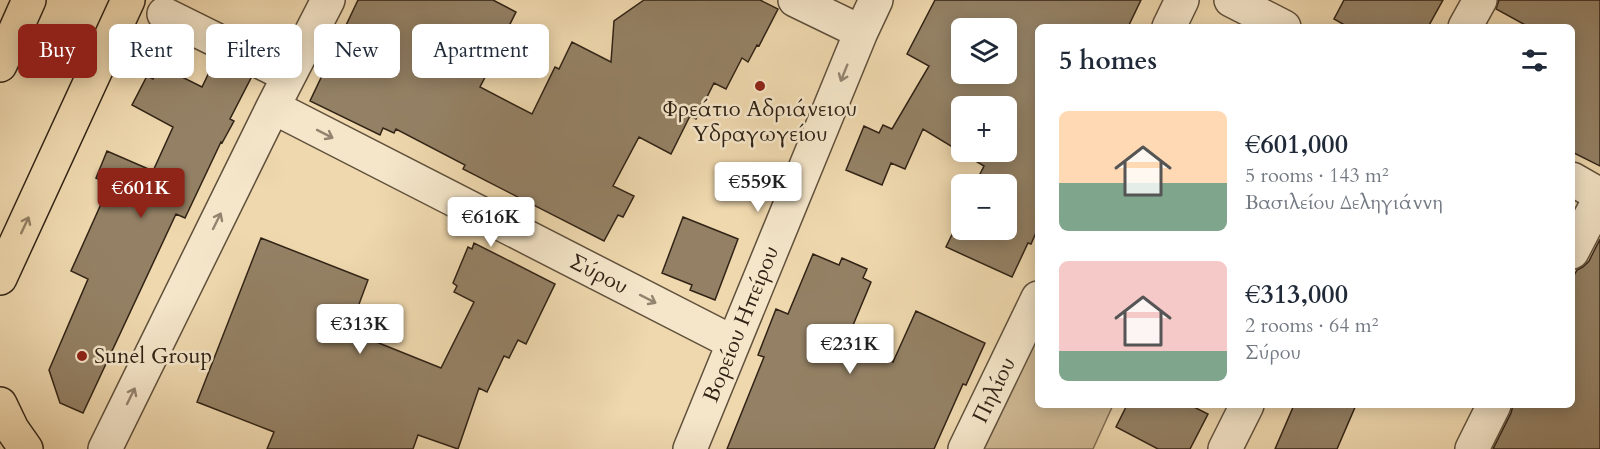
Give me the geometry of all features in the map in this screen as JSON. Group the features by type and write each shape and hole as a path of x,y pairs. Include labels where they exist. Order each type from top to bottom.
{"highway":[{"path":"0,65 29,0"},
{"path":"0,278 128,0"},
{"path":"0,404 12,429 26,449"}],"street":[{"path":"302,51 328,0"},
{"path":"795,0 861,32"},
{"name":"Βορείου Ηπείρου","path":"690,449 732,342 876,0"},
{"path":"1170,24 1182,0"},
{"path":"1231,0 1278,24"},
{"path":"1467,24 1480,0"},
{"path":"164,14 206,35"},
{"path":"105,449 288,78"},
{"name":"Σύρου","path":"273,107 732,342"},
{"path":"1575,181 1600,196 1575,246"},
{"name":"Πηλίου","path":"965,449 1035,304"},
{"path":"1225,449 1245,408"},
{"path":"1472,449 1492,408"}],"shaded area":[{"path":"1035,336 1035,408 1112,408 1093,449 980,449"}],"building":[{"path":"358,0 493,0 516,12 510,24 412,24 412,78 485,78 480,87 532,114 555,67 559,69 572,42 611,62 614,21 644,0 760,0 778,9 759,46 757,45 748,62 742,58 726,89 714,83 696,119 690,116 671,154 639,137 613,186 634,196 623,217 618,215 604,241 463,169 465,165 396,129 394,133 383,128 380,135 310,101 321,78 400,78 400,24 347,24"},
{"path":"935,0 1141,0 1129,24 1035,24 1035,235 1031,244 1028,243 1012,277 946,247 951,237 951,240 1017,240 1017,174 980,174 984,166 977,162 1017,162 1017,96 951,96 951,146 923,129 905,169 891,163 882,185 846,170 864,126 879,133 883,125 892,129 929,66 907,54"},
{"path":"1344,0 1443,0 1430,24 1343,24 1334,19"},
{"path":"1499,0 1600,0 1600,166 1575,154 1575,24 1524,24 1496,9"},
{"path":"146,78 184,78 202,87 206,78 251,78 230,119 234,121 221,142 185,218 176,214 83,413 60,403 49,370 88,279 71,271 110,184 96,178 107,151 153,171 173,127 132,105"},
{"path":"683,217 738,239 715,300 690,290 692,285 662,273"},
{"path":"261,238 368,280 349,331 441,368 474,302 454,292 457,286 453,283 468,247 472,249 474,243 555,284 526,344 518,340 509,358 504,356 487,392 479,388 458,449 418,435 413,449 267,449 274,432 197,402"},
{"path":"1600,239 1600,449 1493,449 1512,408 1575,408 1575,274 1589,261"},
{"path":"813,254 839,265 842,258 867,269 863,278 871,282 846,342 893,362 916,311 985,343 966,385 963,384 934,449 727,449 764,357 758,355 776,309 788,314"},
{"path":"1126,408 1196,408 1208,414 1190,449 1158,449 1116,427"},
{"path":"1293,408 1355,408 1337,449 1275,449"}],"place":[{"name":"Φρεάτιο Αδριάνειου Υδραγωγείου","path":"760,86"},
{"name":"Sunel Group","path":"82,356"}]}
